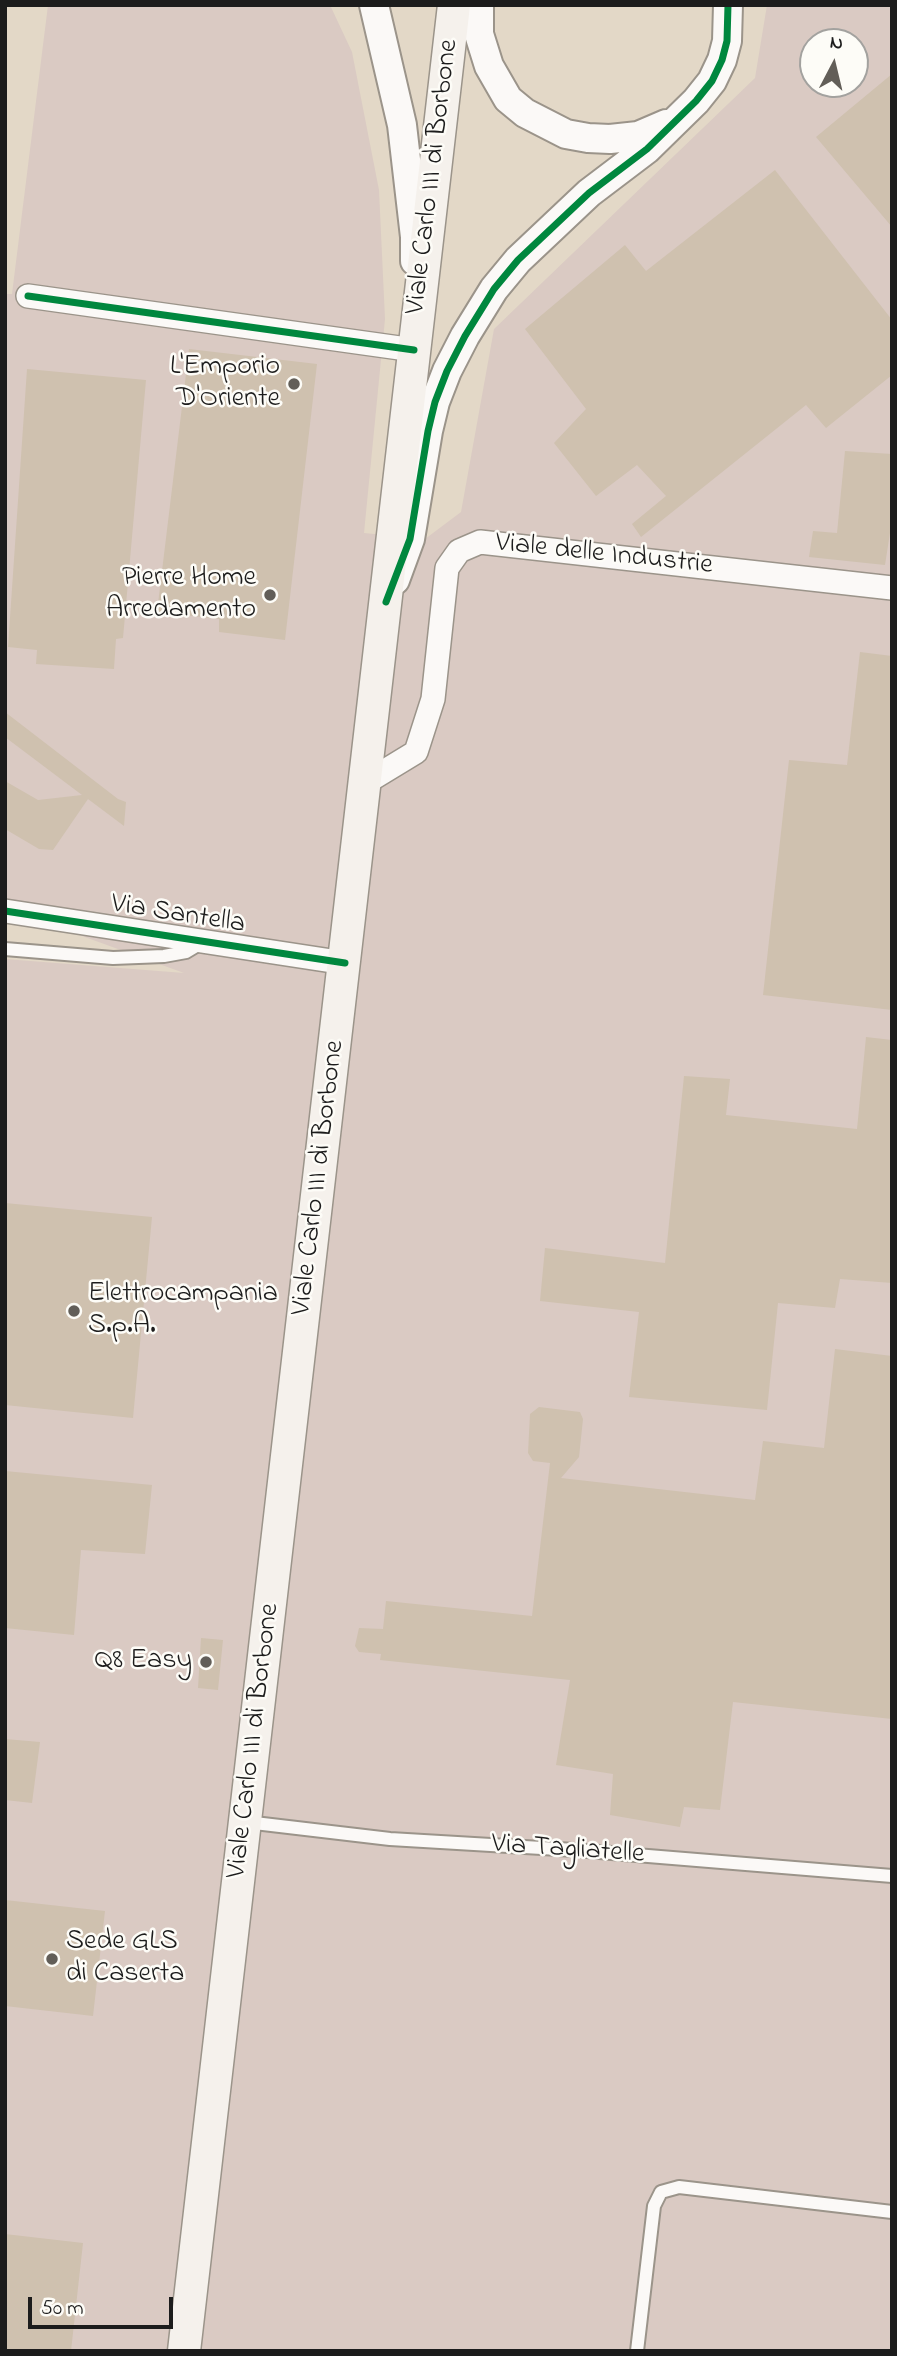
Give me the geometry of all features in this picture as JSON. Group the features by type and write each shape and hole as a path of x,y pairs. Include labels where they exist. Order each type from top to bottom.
{"main road":[{"name":"Viale Carlo III di Borbone","path":"184,2351 454,5"}],"street":[{"path":"28,296 415,343 415,237 402,125 373,5"},
{"path":"479,5 481,47 508,99 525,113 566,134 610,139 638,136 675,121"},
{"path":"386,602 410,539 435,402 466,336 494,289 517,260 589,193 647,149 696,101 712,81 722,60 727,40 728,5"},
{"name":"Viale delle Industrie","path":"365,783 416,752 433,699 447,568 459,551 480,542 892,589"},
{"name":"Via Santella","path":"5,911 345,963"}],"lane":[{"path":"5,950 113,958 152,957 186,952 203,942"},
{"name":"Via Tagliatelle","path":"246,1822 390,1839 575,1850 892,1876"},
{"path":"637,2351 654,2206 661,2192 679,2187 892,2212"}],"shaded area":[{"path":"48,5 330,5 352,52 379,190 385,319 364,533 425,539 461,512 494,329 755,78 767,5 892,5 892,2351 5,2351 5,959 184,973 5,908 5,294 12,294"}],"building":[{"path":"892,74 892,227 816,137 863,98 869,98 869,93"},
{"path":"775,170 892,320 892,375 826,428 806,405 641,537 632,524 666,496 637,465 596,496 554,443 586,409 525,329 625,245 646,271"},
{"path":"189,349 317,364 285,640 219,632 219,619 157,612"},
{"path":"27,369 146,380 123,638 116,639 114,669 36,664 37,650 8,647"},
{"path":"845,451 892,454 892,520 885,565 809,557 813,531 837,533"},
{"path":"860,652 892,656 892,1010 763,995 789,760 847,765"},
{"path":"5,712 118,799 126,802 124,826 88,799 53,850 39,849 5,829 5,781 38,800 82,795 5,737"},
{"path":"866,1037 892,1040 892,1283 840,1279 835,1308 778,1303 767,1410 629,1397 639,1312 540,1301 545,1248 665,1263 684,1076 730,1079 726,1115 857,1129"},
{"name":"Elettrocampania S.p.A.","path":"5,1203 152,1217 133,1418 5,1405"},
{"path":"835,1349 892,1356 892,1719 733,1702 720,1810 684,1807 680,1827 610,1815 613,1774 556,1765 570,1680 380,1660 381,1654 359,1652 355,1646 359,1628 383,1629 386,1601 532,1616 550,1463 533,1461 528,1453 530,1414 539,1407 580,1412 583,1419 579,1457 561,1478 755,1500 763,1441 824,1448"},
{"path":"5,1471 152,1485 145,1554 81,1550 74,1635 5,1628"},
{"name":"Q8 Easy","path":"201,1638 223,1640 218,1690 198,1688"},
{"path":"5,1739 40,1742 32,1803 5,1800"},
{"name":"Sede GLS di Caserta","path":"5,1900 105,1911 93,2016 5,2006"},
{"path":"5,2234 83,2243 71,2351 5,2349"}],"cycle path":[{"path":"386,602 410,539 435,402 465,336 494,289 518,260 589,193 647,149 696,101 712,81 727,41 728,5"},
{"path":"28,296 414,350"},
{"path":"5,911 345,963"}],"place":[{"name":"L'Emporio D'Oriente","path":"294,384"},
{"name":"Pierre Home Arredamento","path":"270,595"},
{"name":"Elettrocampania S.p.A.","path":"74,1311"},
{"name":"Q8 Easy","path":"206,1662"},
{"name":"Sede GLS di Caserta","path":"52,1959"}]}
